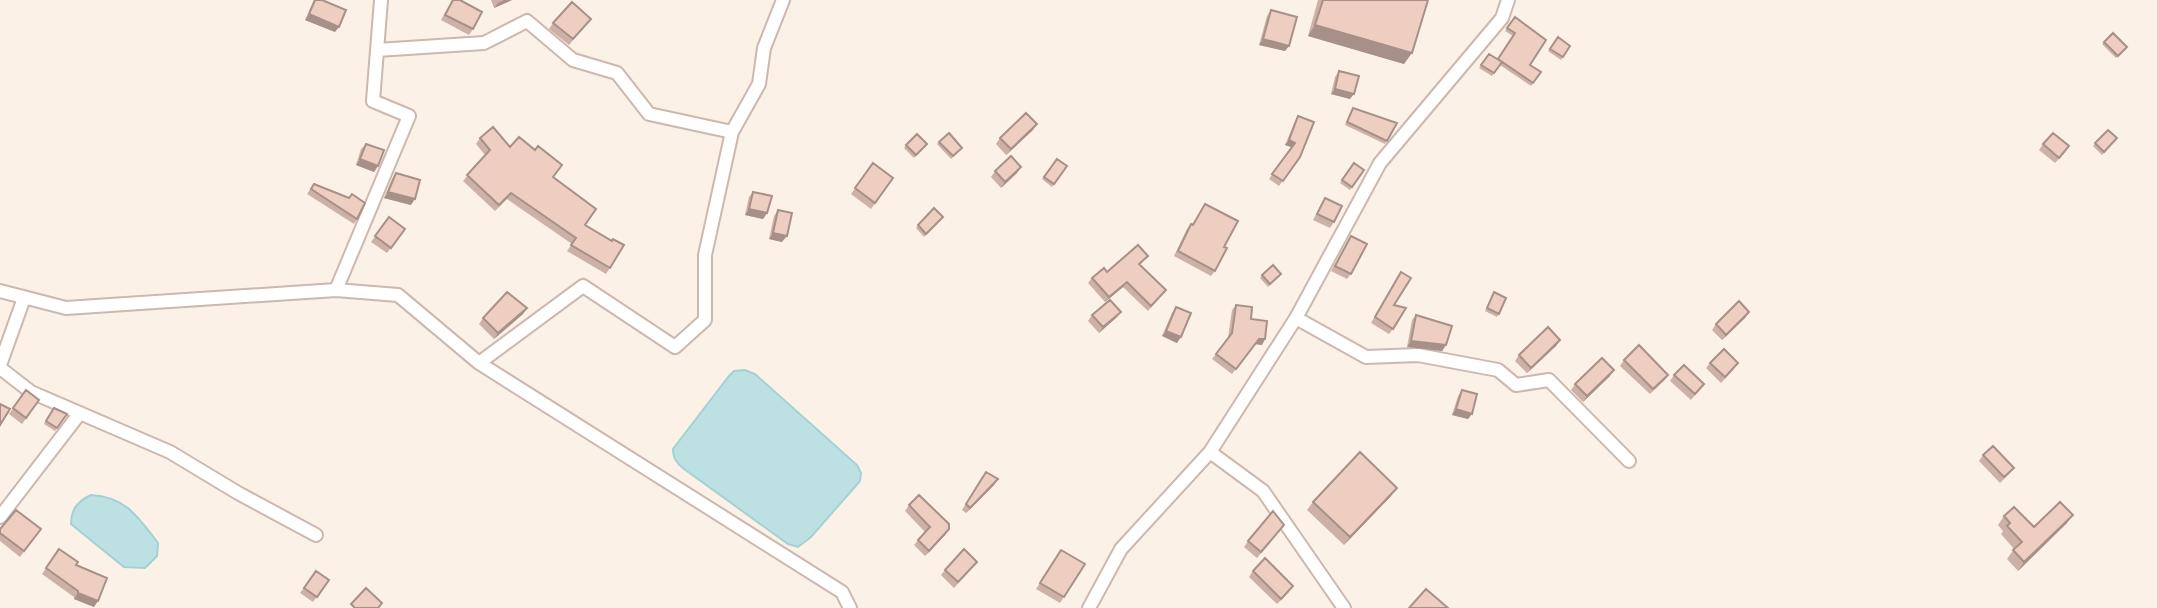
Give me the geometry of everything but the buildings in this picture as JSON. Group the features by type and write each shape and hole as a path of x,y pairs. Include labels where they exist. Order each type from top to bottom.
{"street":[{"path":"336,290 409,116 373,102 381,0"},
{"path":"479,363 583,286 675,347 705,320 705,255 732,132 759,84 764,48 783,0"},
{"path":"1089,608 1122,549 1210,452 1296,318 1380,163 1502,18 1508,0"},
{"path":"377,50 484,43 527,21 573,60 617,73 649,114 732,132"},
{"path":"0,291 66,308 336,290 398,295 479,363 842,592 850,608"},
{"path":"24,298 0,366 31,392 170,452 316,535"},
{"path":"1296,318 1366,356 1418,355 1498,370 1516,385 1549,380 1629,461"},
{"path":"0,517 80,413"},
{"path":"1210,452 1263,491 1344,608"}],"water":[{"path":"745,370 755,374 857,465 861,473 860,481 811,537 798,547 788,544 684,469 677,463 674,455 673,449 729,376 734,371"},
{"path":"91,495 122,504 137,517 158,543 157,556 145,568 124,567 71,524 76,506"}]}
